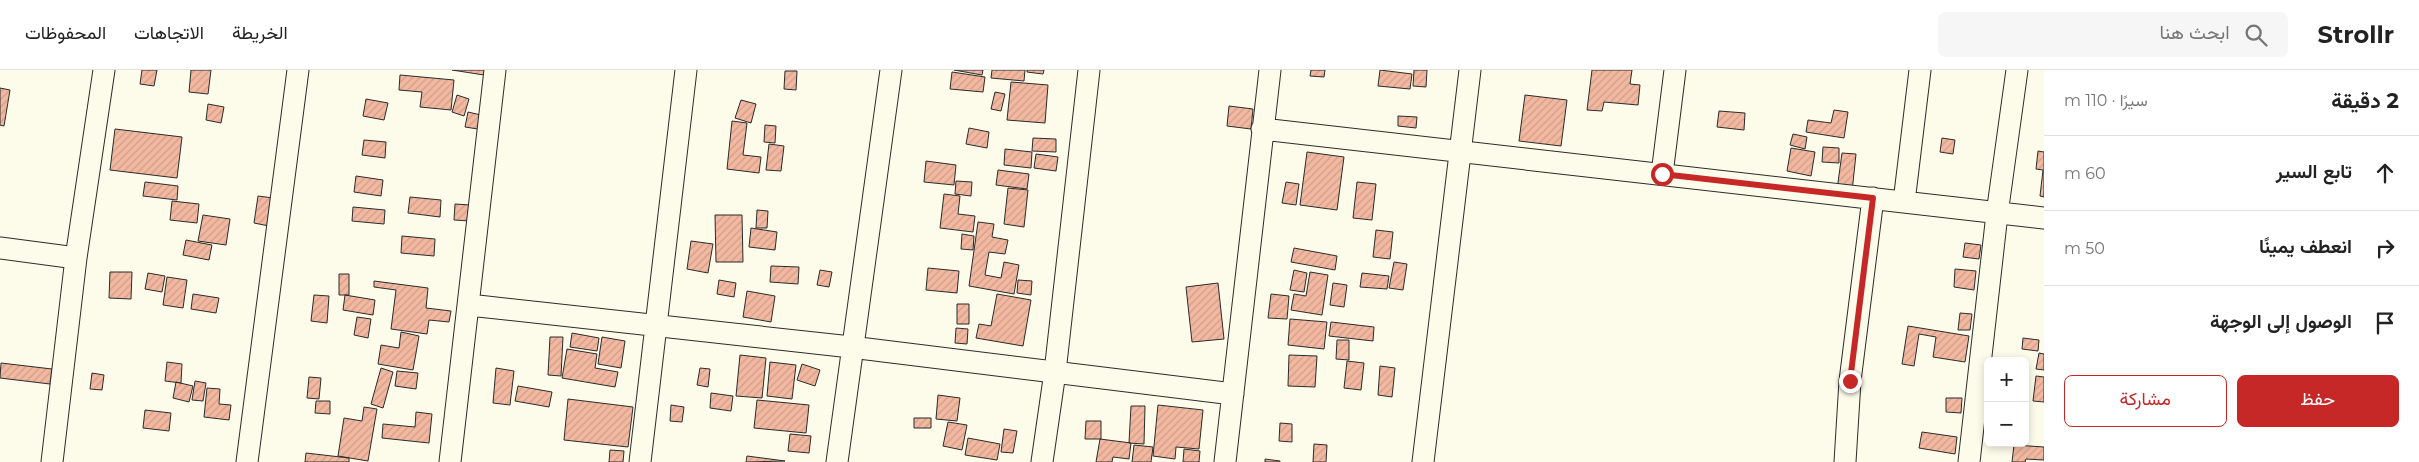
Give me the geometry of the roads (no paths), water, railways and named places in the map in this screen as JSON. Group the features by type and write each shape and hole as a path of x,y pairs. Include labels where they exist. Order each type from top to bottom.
{"street":[{"path":"52,462 76,258 104,70"},
{"path":"247,462 298,70"},
{"path":"450,462 495,70"},
{"path":"640,462 686,70"},
{"path":"837,462 851,347 891,70"},
{"path":"1042,462 1055,372 1089,70"},
{"path":"1225,462 1270,70"},
{"path":"1423,462 1470,70"},
{"path":"1662,174 1675,70"},
{"path":"1904,202 1920,70"},
{"path":"1969,462 1997,214 2017,70"},
{"path":"1262,129 1460,150 2044,218"},
{"path":"1845,462 1850,381 1873,198"},
{"path":"0,248 76,258"},
{"path":"469,305 851,347 1233,394"}]}
